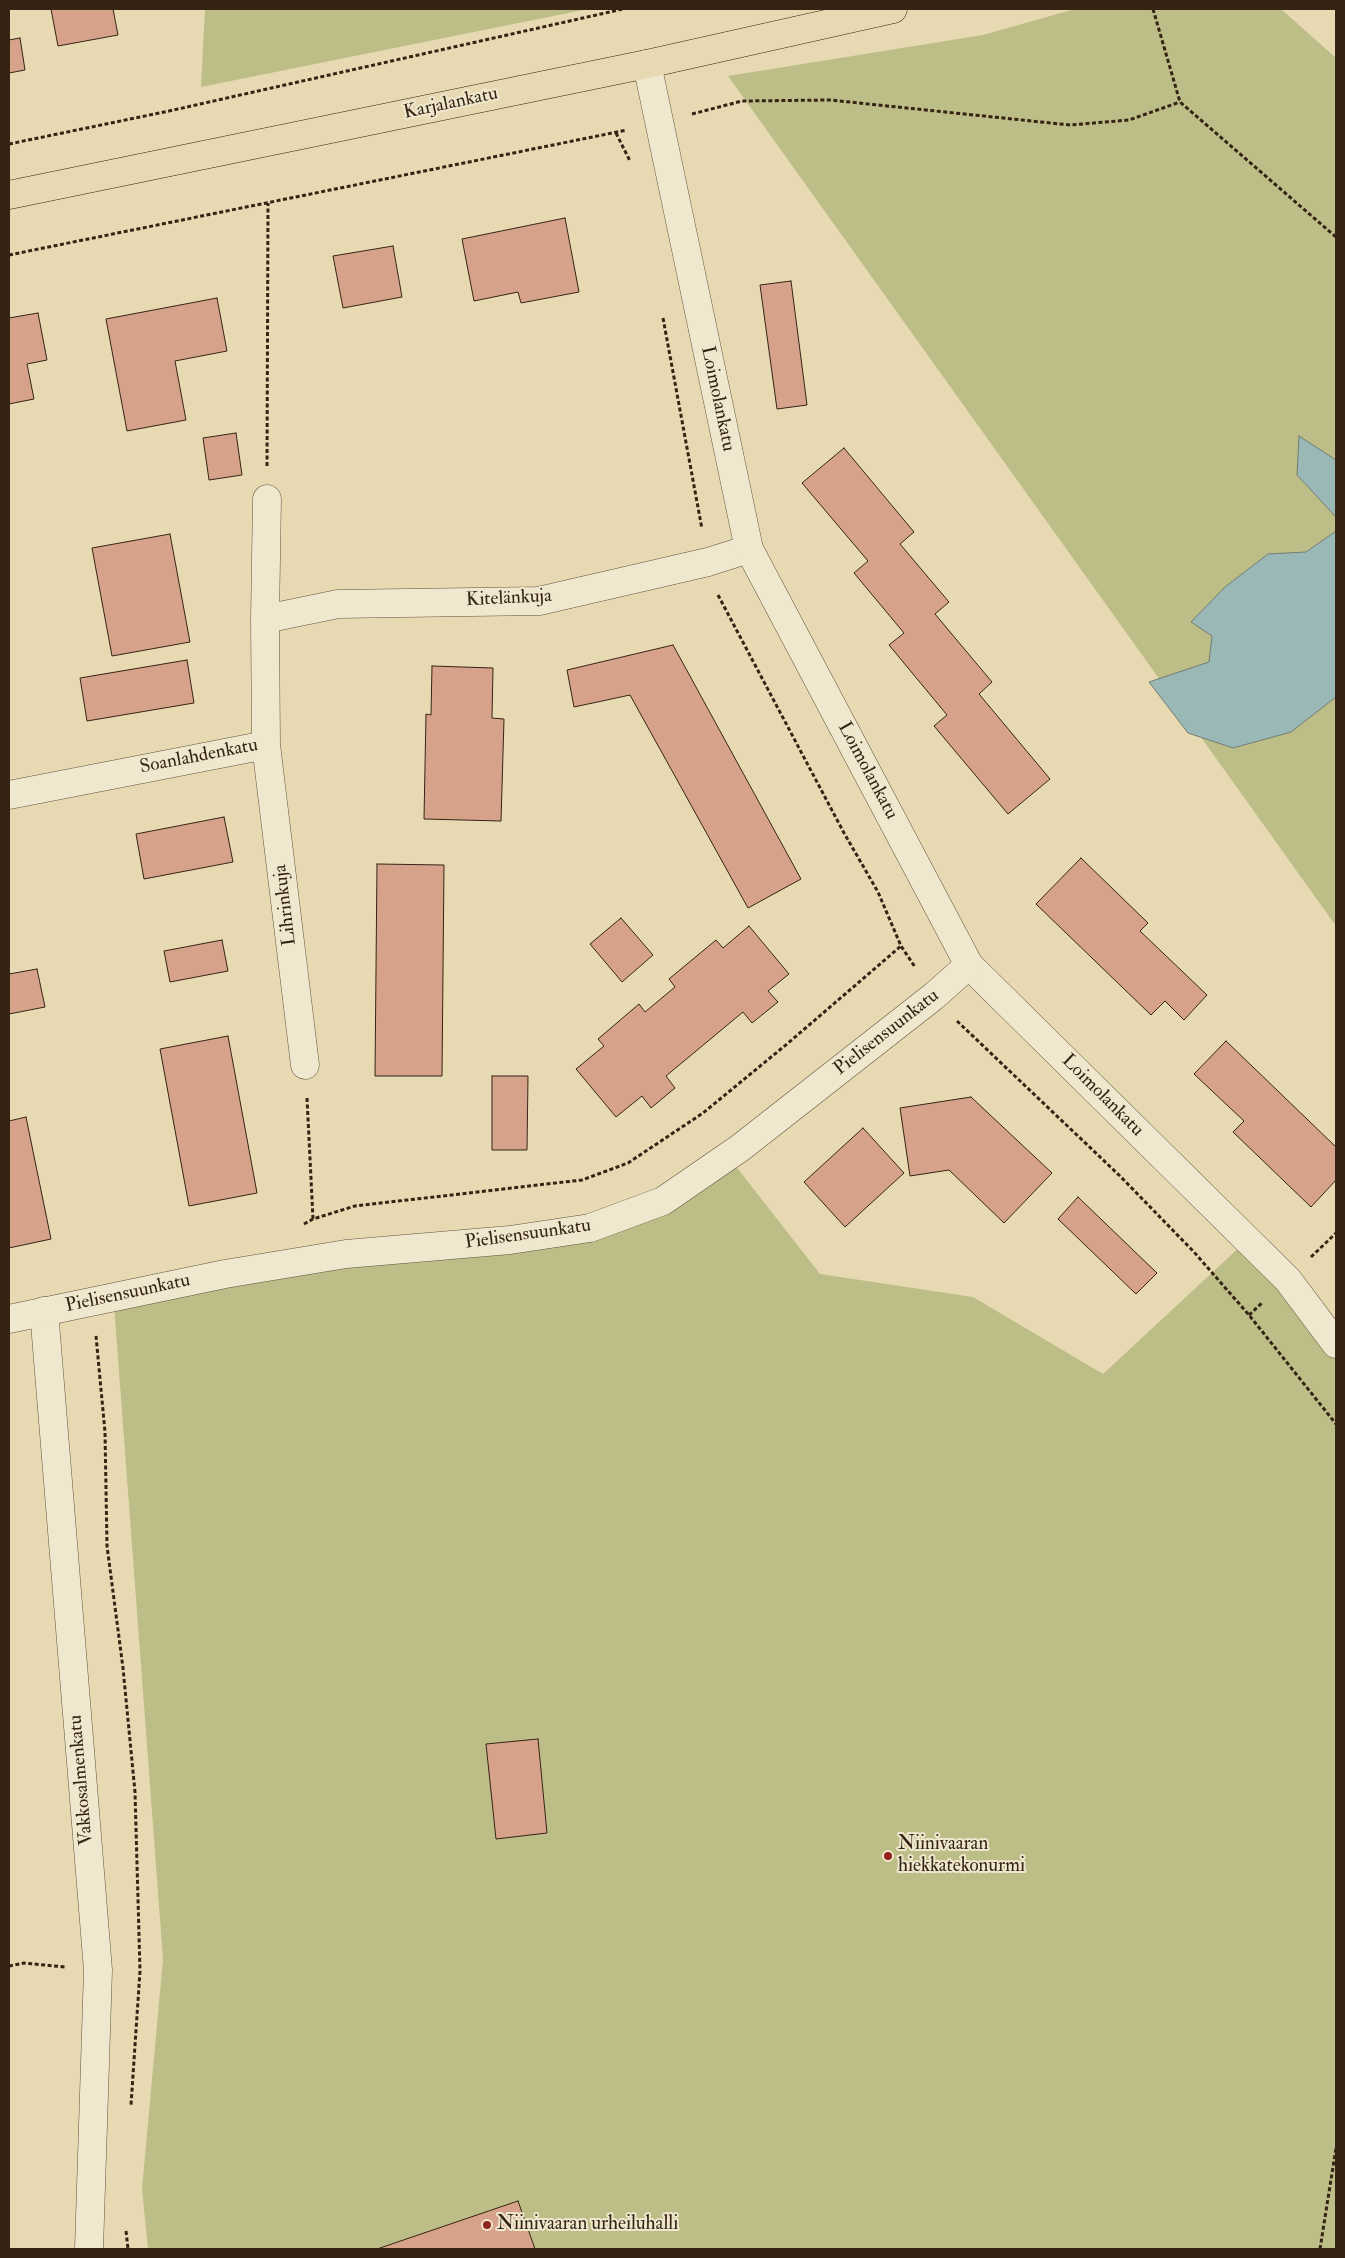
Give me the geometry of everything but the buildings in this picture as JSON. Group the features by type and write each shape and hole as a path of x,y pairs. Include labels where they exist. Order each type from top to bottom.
{"main road":[{"name":"Karjalankatu","path":"9,195 647,64 893,9"}],"street":[{"name":"Loimolankatu","path":"647,64 749,549 969,965 1288,1280 1336,1344"},
{"name":"Soanlahdenkatu","path":"9,795 266,746 265,619 267,499"},
{"name":"Kitelänkuja","path":"265,619 338,604 539,601 708,562 749,549"},
{"name":"Lihrinkuja","path":"266,746 305,1066"},
{"name":"Pielisensuunkatu","path":"9,1319 225,1274 346,1254 510,1240 590,1228 663,1201 740,1148 934,996 969,965"},
{"name":"Vakkosalmenkatu","path":"44,1312 98,1970 88,2249"}],"path":[{"path":"9,144 623,9"},
{"path":"1153,9 1180,102 1336,237"},
{"path":"9,255 616,133 742,101 830,100 1070,125 1129,120 1180,102"},
{"path":"267,499 268,203"},
{"path":"297,1228 313,1219 355,1206 582,1180 628,1163 703,1113 787,1044 900,946"},
{"path":"305,1066 313,1219"},
{"path":"1312,1256 1336,1233"},
{"path":"90,1302 96,1339 105,1432 107,1546 123,1668 135,1792 140,1971 130,2110"},
{"path":"1320,2249 1336,2148"},
{"path":"125,2223 128,2249"}],"green space":[{"path":"205,9 588,9 201,87"},
{"path":"1075,9 1281,9 1336,58 1336,926 728,76 983,35"},
{"path":"731,1160 820,1274 973,1297 1103,1374 1244,1243 1336,1352 1336,2249 148,2249 142,2189 163,1959 114,1305 225,1280 508,1248"}],"water":[{"path":"1299,436 1336,460 1336,517 1297,475"},
{"path":"1336,531 1336,697 1291,732 1233,748 1188,733 1149,682 1209,662 1212,636 1191,622 1225,587 1268,554 1306,552"}],"place":[{"name":"Niinivaaran hiekkatekonurmi","path":"888,1856"},
{"name":"Niinivaaran urheiluhalli","path":"487,2225"}]}
